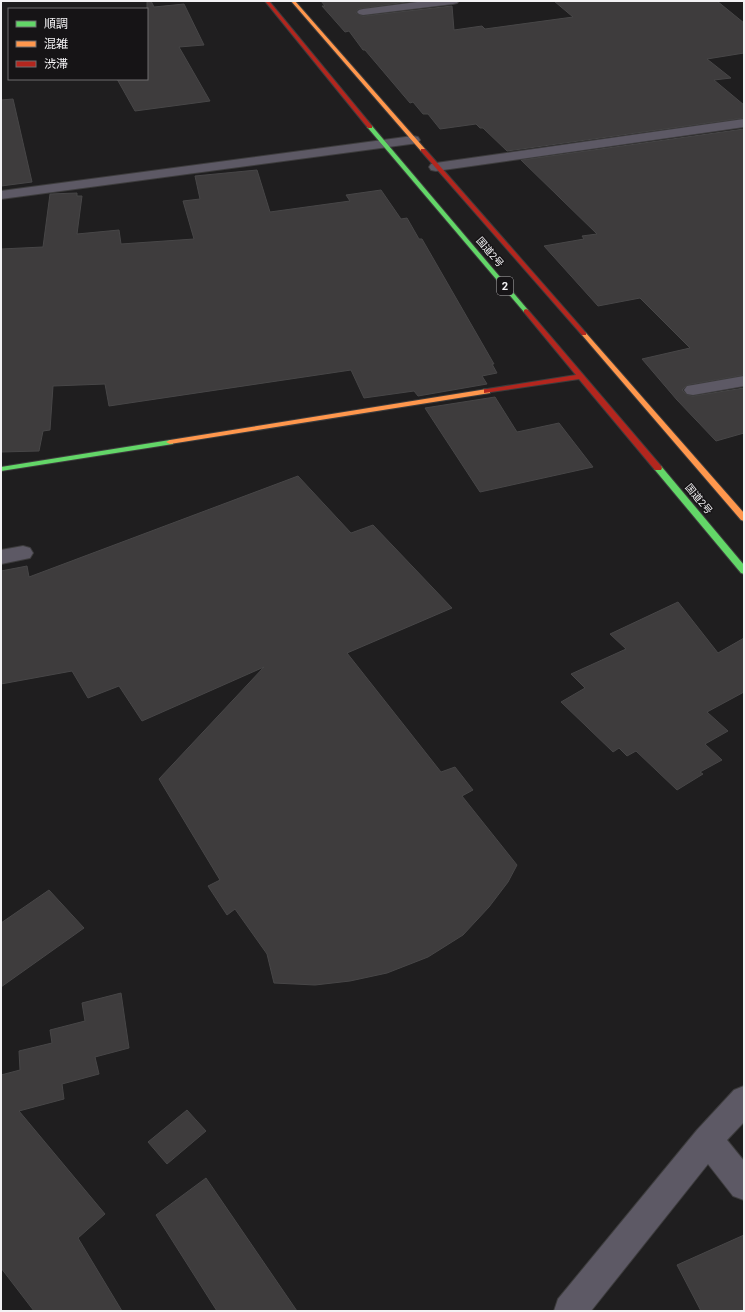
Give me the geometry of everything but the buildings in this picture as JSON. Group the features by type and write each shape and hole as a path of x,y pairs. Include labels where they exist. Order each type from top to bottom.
{"main road":[{"name":"国道2号","path":"267,1 384,144 582,376 744,570"},
{"name":"国道2号","path":"292,1 744,518"},
{"path":"1,469 582,376"}],"street":[{"path":"363,12 454,1"},
{"path":"436,167 744,123"},
{"path":"1,195 413,140"},
{"path":"693,390 744,381"},
{"path":"1,556 23,553"},
{"path":"570,1311 708,1140 744,1100"},
{"path":"708,1140 744,1184"}],"traffic: fast":[{"path":"370,127 526,311"},
{"path":"1,469 170,442"},
{"path":"658,468 744,571"}],"traffic: slow":[{"path":"293,1 423,150"},
{"path":"584,334 744,518"},
{"path":"170,442 487,391"}],"traffic: jam":[{"path":"267,1 370,127"},
{"path":"423,150 584,334"},
{"path":"526,311 658,468"},
{"path":"487,391 582,376"}]}
